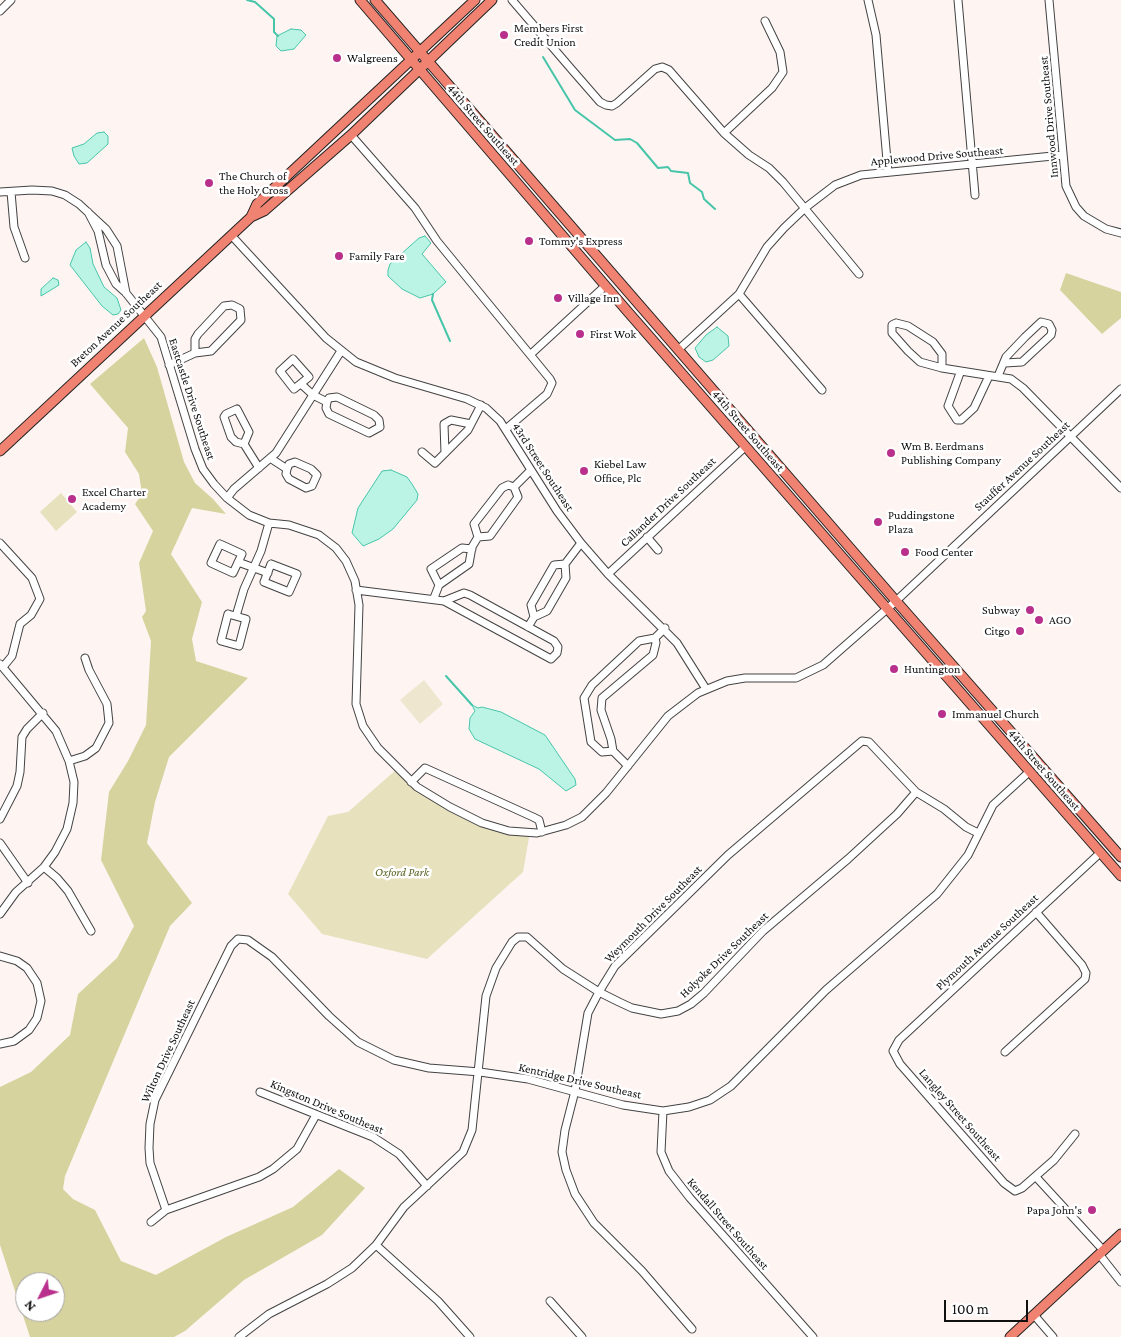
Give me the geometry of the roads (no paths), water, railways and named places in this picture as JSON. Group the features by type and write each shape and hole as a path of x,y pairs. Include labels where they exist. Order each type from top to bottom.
{"main road":[{"name":"44th Street Southeast","path":"360,0 886,610 1121,876"},
{"name":"44th Street Southeast","path":"375,0 896,602 1121,857"},
{"name":"Breton Avenue Southeast","path":"0,451 250,217 257,204 475,0"},
{"path":"472,20 477,12 480,0"},
{"name":"Breton Avenue Southeast","path":"250,217 264,211 351,135 492,0"},
{"path":"336,148 332,143 333,138 346,120"},
{"path":"293,185 300,173 317,158 319,151 317,147"},
{"path":"494,156 506,162 514,160"},
{"path":"506,171 510,169 526,174"},
{"path":"605,286 620,296 629,292"},
{"path":"656,344 669,352 678,350"},
{"path":"745,447 757,447 786,474"},
{"path":"784,492 794,497 802,493"},
{"path":"804,515 809,512 819,513"},
{"path":"954,687 961,689 978,709 988,712 992,711"},
{"path":"1029,772 1039,771 1050,776"},
{"path":"1010,1337 1121,1234"}],"street":[{"path":"0,11 11,0"},
{"path":"512,0 600,102 612,106 650,72 662,67 669,70 724,133 749,155 769,168 858,274"},
{"path":"868,0 876,35 888,172"},
{"path":"958,0 976,195"},
{"name":"Innwood Drive Southeast","path":"1050,0 1066,186 1076,206 1094,224 1106,230 1121,233"},
{"path":"724,133 775,84 782,72 780,52 766,21"},
{"path":"351,135 415,208 437,241 550,379 550,389 506,429"},
{"name":"Applewood Drive Southeast","path":"678,350 739,294 767,247 804,208 828,190 849,179 888,172 1062,155"},
{"path":"0,192 52,191 71,198 106,229 117,246 126,293"},
{"path":"11,192 14,227 25,258"},
{"name":"Eastcastle Drive Southeast","path":"88,212 98,231 106,265 116,284 126,293 161,337 195,449 203,469 227,498 249,515 269,523 289,526 319,535 336,548 346,561 359,604 356,704 363,726 378,748 411,782 450,808 482,823 509,831 542,832 566,825 582,817 606,793 668,715 684,701 706,689 727,681 744,678 796,678 809,673 823,665 896,602"},
{"name":"43rd Street Southeast","path":"231,235 341,351 372,370 468,399 481,406 506,429 530,471 581,543 608,574 665,628 686,656 706,689"},
{"path":"531,354 605,286"},
{"path":"739,294 822,390"},
{"path":"169,365 195,353 206,353 217,345 241,320 240,309 232,305 224,306 198,334 195,339 195,353"},
{"path":"998,376 1006,357 1034,328 1041,322 1049,324 1052,330 1051,335 1022,362 1005,363"},
{"path":"942,368 942,354 933,342 908,326 896,323 892,325 892,332 908,352 920,362 960,373 1011,379 1023,388 1071,436 1106,475 1121,488"},
{"path":"227,498 234,489 276,453 341,351"},
{"path":"960,373 948,406 949,411 957,420 962,420 974,408 988,376"},
{"path":"301,384 313,395 327,402"},
{"name":"Stauffer Avenue Southeast","path":"896,602 1121,389"},
{"path":"337,397 352,404 374,415 380,422 380,428 369,433 329,414 326,408 327,402 329,398 337,397"},
{"path":"422,452 434,463 471,424 481,406"},
{"path":"244,444 250,432 237,409 224,417 231,437 236,442 244,444 259,468"},
{"path":"444,453 444,424 451,420 471,424"},
{"name":"Callander Drive Southeast","path":"608,574 745,447"},
{"path":"270,458 287,469"},
{"path":"514,487 530,471"},
{"path":"434,598 439,584 470,564 472,549 478,536 474,524 502,488 508,485 514,487 518,497 490,536 478,536"},
{"path":"236,616 261,551 269,523"},
{"path":"647,536 658,550"},
{"path":"0,543 32,578 40,599 31,615 20,624 12,656 1,665 43,713 56,731 70,761 74,782 73,803 67,828 55,852 44,868 16,892 0,914"},
{"path":"528,627 534,618 544,614 552,603 567,576 566,564 581,543"},
{"path":"220,544 242,554 238,562 233,572 211,563 220,544"},
{"path":"439,584 431,569 462,548 472,549"},
{"path":"238,562 268,573"},
{"path":"272,564 297,574 289,592 264,582 268,573 272,564"},
{"path":"534,618 531,605 554,565 566,564"},
{"path":"356,590 434,598 444,601 551,659 559,650 554,641 470,595 464,594 444,601"},
{"path":"228,614 236,616 246,618 239,646 221,641 228,614"},
{"path":"613,751 602,752 591,742 584,698 592,685 639,641 656,638 665,628"},
{"path":"628,766 613,751 601,710 602,698 653,654 656,638"},
{"path":"70,761 84,756 96,748 108,723 107,704 88,670 85,658"},
{"path":"0,819 17,786 20,772 22,737 27,729 43,713"},
{"name":"Weymouth Drive Southeast","path":"692,1329 642,1271 594,1223 575,1194 566,1170 562,1152 575,1091 586,1022 599,992 615,966 728,854 786,803 864,740 869,742 906,784 916,792"},
{"path":"411,782 425,768 533,816 539,820 542,832"},
{"name":"Kentridge Drive Southeast","path":"238,939 248,940 272,957 329,1016 358,1042 409,1064 528,1079 623,1105 663,1111 690,1107 710,1100 731,1086 826,990 937,894 968,855 993,805 1029,772"},
{"path":"916,792 944,809 966,828 978,834"},
{"name":"Holyoke Drive Southeast","path":"480,1072 485,1011 491,980 512,942 523,935 564,969 599,992 632,1008 661,1014 678,1011 691,1004 763,932 869,840 897,814 916,792"},
{"path":"0,843 28,882"},
{"name":"Plymouth Avenue Southeast","path":"893,1051 898,1040 1100,853"},
{"path":"44,868 57,878 68,891 91,931"},
{"path":"1005,1052 1085,978 1086,973 1082,966 1036,912"},
{"name":"Wilton Drive Southeast","path":"166,1210 150,1163 150,1124 155,1100 231,946 238,939"},
{"path":"0,956 17,961 27,968 37,982 41,1001 37,1018 29,1030 14,1041 0,1044"},
{"name":"Langley Street Southeast","path":"893,1051 900,1064 1004,1183 1015,1190 1036,1177"},
{"path":"239,1337 269,1314 339,1277 376,1245 404,1207 456,1160 469,1142 480,1072"},
{"name":"Kingston Drive Southeast","path":"260,1092 373,1137 399,1154 427,1186"},
{"name":"Kendall Street Southeast","path":"663,1111 661,1152 672,1175 813,1337"},
{"path":"151,1222 166,1210 274,1170 296,1149 316,1115"},
{"path":"1075,1134 1065,1148 1036,1177 1101,1252 1121,1282"},
{"path":"376,1245 438,1301 470,1337"},
{"path":"550,1301 582,1337"},
{"path":"1034,1315 1053,1337"}],"waterway":[{"path":"247,0 255,2 274,19 274,32 278,36"},
{"path":"543,57 575,110 615,140 630,139 637,143 658,168 668,167 671,171 688,173 690,183 702,192 704,199 715,209"},
{"path":"433,294 432,300 450,341"},
{"path":"446,676 472,705"}],"place":[{"name":"Members First Credit Union","path":"504,35"},
{"name":"Walgreens","path":"337,58"},
{"name":"The Church of the Holy Cross","path":"209,183"},
{"name":"Tommy's Express","path":"529,241"},
{"name":"Family Fare","path":"339,256"},
{"name":"Village Inn","path":"558,298"},
{"name":"First Wok","path":"580,334"},
{"name":"Wm B. Eerdmans Publishing Company","path":"891,453"},
{"name":"Kiebel Law Office, Plc","path":"584,471"},
{"name":"Excel Charter Academy","path":"72,499"},
{"name":"Puddingstone Plaza","path":"878,522"},
{"name":"Food Center","path":"905,552"},
{"name":"Subway","path":"1030,610"},
{"name":"AGO","path":"1039,620"},
{"name":"Citgo","path":"1020,631"},
{"name":"Huntington","path":"894,669"},
{"name":"Immanuel Church","path":"942,714"},
{"name":"Papa John's","path":"1092,1210"}],"park label":[{"name":"Oxford Park","path":"402,872"}]}
